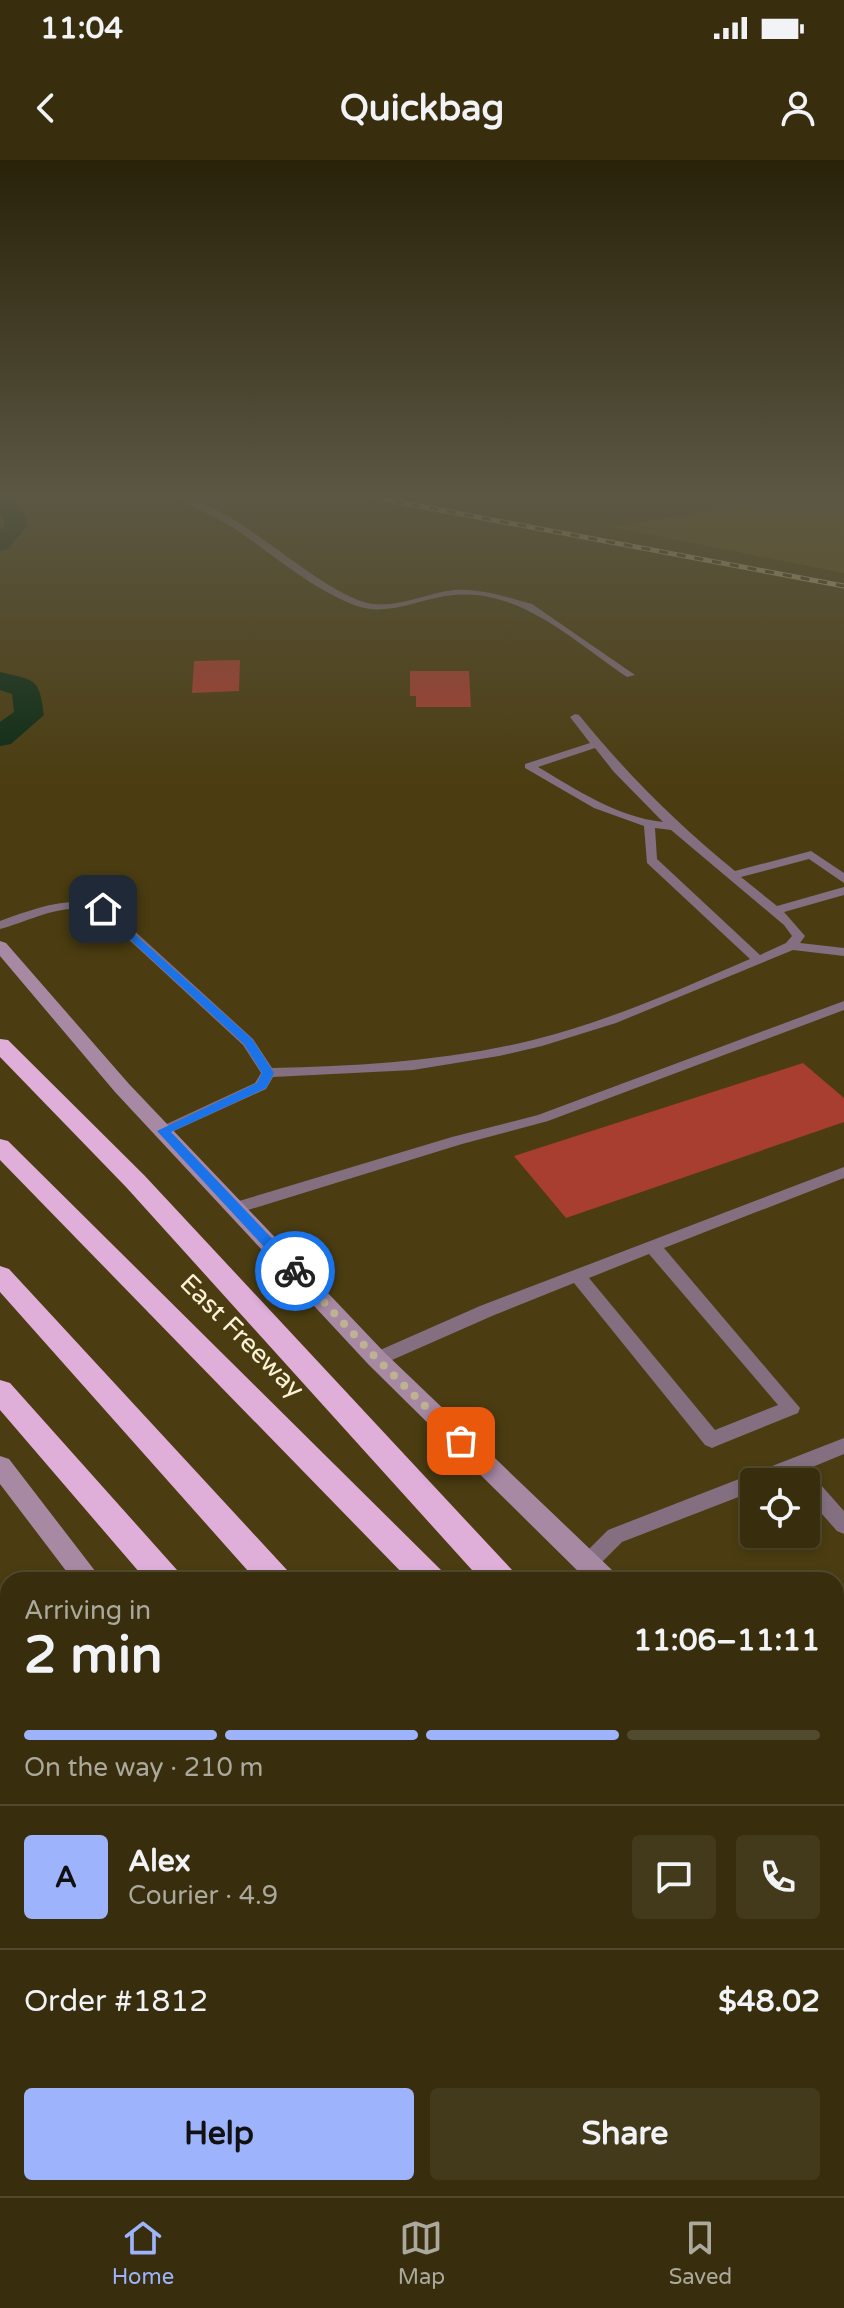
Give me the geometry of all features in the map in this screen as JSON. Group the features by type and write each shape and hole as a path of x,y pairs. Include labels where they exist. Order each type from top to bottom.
{"highway":[{"path":"0,1045 146,1192 494,1572"},
{"name":"East Freeway","path":"0,1146 422,1572"},
{"path":"0,1275 269,1572"},
{"path":"0,1391 159,1572"}],"main road":[{"path":"0,946 163,1131 377,1359 596,1572"},
{"path":"0,1466 83,1572"}],"lane":[{"path":"336,593 362,605 378,606 456,593"},
{"path":"468,593 529,606 630,675"},
{"path":"268,1073 399,1066 501,1052 633,1012 791,946 799,936 774,911 674,827 575,717"},
{"path":"597,744 529,766 626,820 649,826 674,827"},
{"path":"649,826 651,860 758,960"},
{"path":"731,876 811,855 844,879"},
{"path":"774,911 844,891"},
{"path":"0,925 69,904 91,904 103,909 248,1042 268,1073"},
{"path":"791,946 844,952"},
{"path":"235,1208 457,1140 543,1118 844,1005"},
{"path":"163,1131 261,1086 268,1073"},
{"path":"377,1359 486,1311 844,1172"},
{"path":"578,1276 712,1440 791,1408 652,1246"},
{"path":"813,1468 844,1446"},
{"path":"587,1564 615,1536 740,1487"},
{"path":"820,1498 844,1525"}],"building":[{"path":"240,660 239,691 192,693 194,661"},
{"path":"410,671 469,671 471,707 416,707 416,696 410,696"},
{"path":"803,1063 844,1098 844,1122 566,1218 514,1156"}],"waterway":[{"path":"0,681 26,689 29,715 0,737"}],"way so far":[{"path":"295,1271 377,1359 461,1441"}],"route":[{"path":"103,909 248,1042 266,1066 268,1073 261,1086 163,1131 295,1271"}]}
